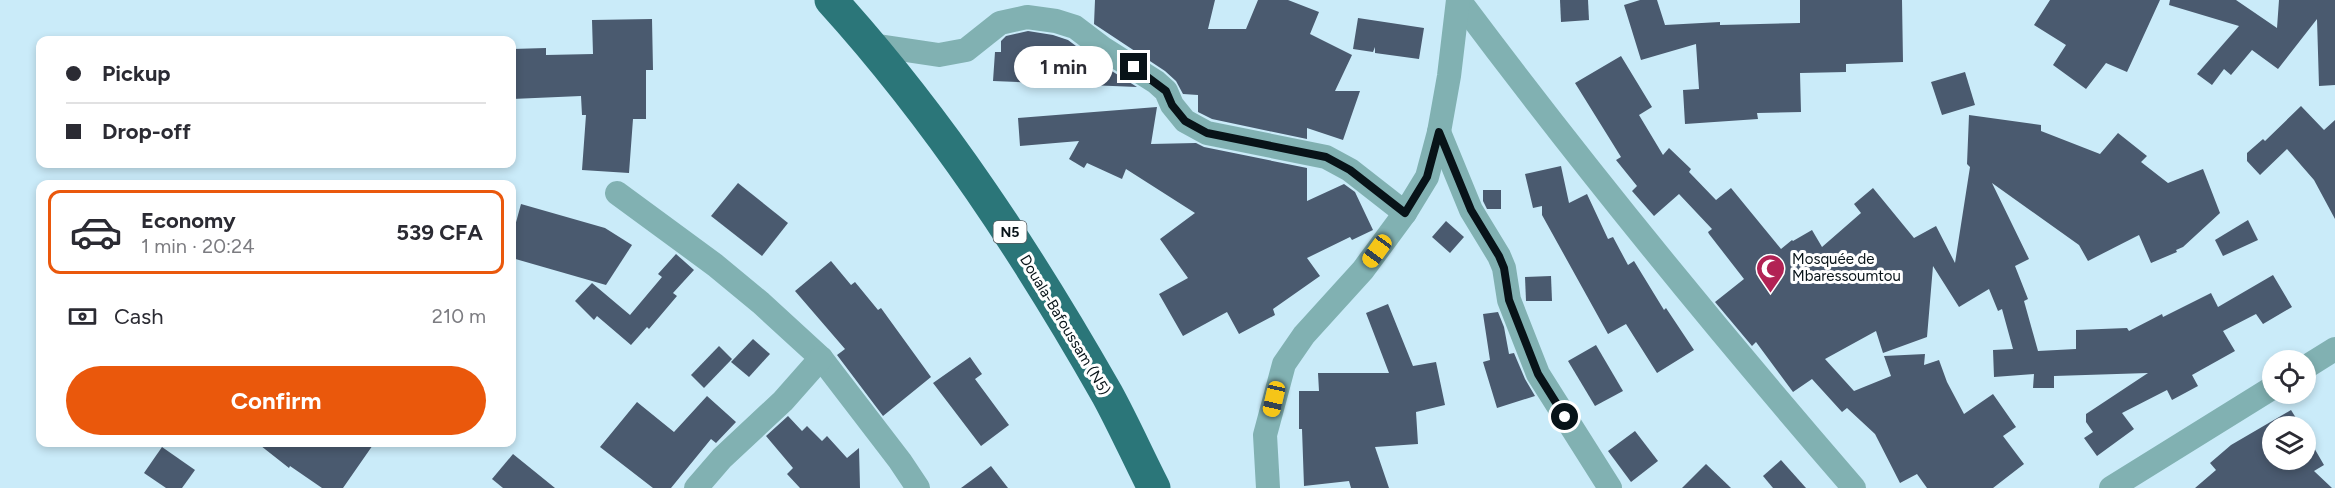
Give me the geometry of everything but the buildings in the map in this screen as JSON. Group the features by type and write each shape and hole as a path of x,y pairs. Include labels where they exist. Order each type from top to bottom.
{"highway":[{"name":"Douala-Bafoussam (N5)","path":"831,0 872,45 939,132 1013,237 1108,396 1154,488"}],"street":[{"path":"1268,488 1265,435 1284,364 1304,335 1363,270 1405,213 1427,177 1439,132 1449,76 1458,0"},
{"path":"1458,0 1542,111 1785,408 1854,488"},
{"path":"872,45 939,55 966,50 1000,23 1027,17 1056,21 1075,27 1104,49 1156,82 1166,91 1172,105 1185,121 1192,125 1207,133 1326,157 1350,170 1405,213"},
{"path":"1439,132 1471,210 1499,256 1512,309 1538,374 1610,488"},
{"path":"617,193 682,238 761,303 821,358 918,488"},
{"path":"2316,361 2335,349"},
{"path":"696,488 722,458 783,401 821,358"},
{"path":"2111,488 2262,394"}],"place":[{"name":"Mosquée de Mbaressoumtou","path":"1771,294"}],"route":[{"path":"1134,67 1166,91 1172,105 1185,121 1207,133 1301,150 1326,157 1350,170 1405,213 1427,177 1439,132 1471,210 1504,268 1509,300 1538,374 1565,417"}]}
